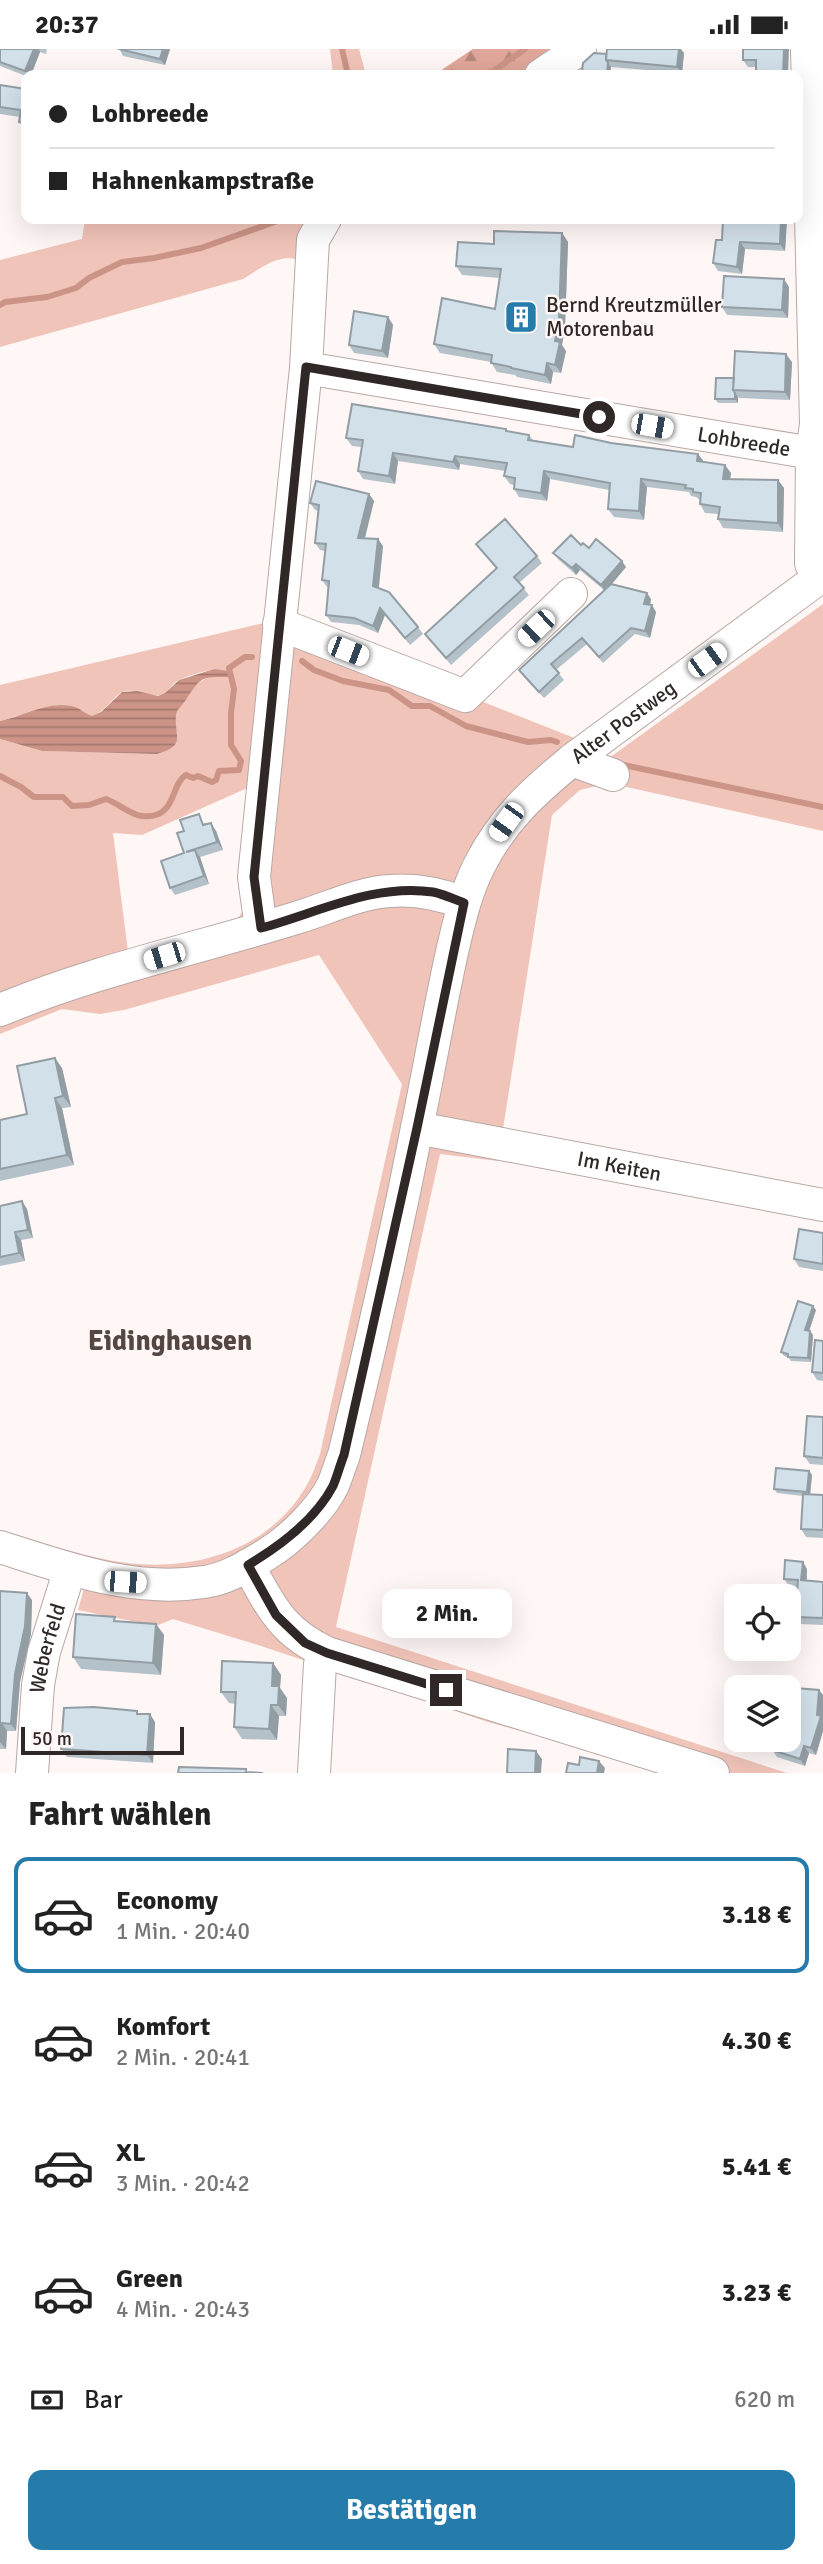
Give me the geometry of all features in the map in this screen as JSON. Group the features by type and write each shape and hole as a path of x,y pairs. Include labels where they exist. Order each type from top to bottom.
{"street":[{"path":"548,70 580,49"},
{"path":"807,49 816,423 812,453 811,564 821,576"},
{"path":"261,928 254,877 306,367 313,240 322,224"},
{"name":"Lohbreede","path":"306,367 812,453"},
{"name":"Alter Postweg","path":"0,1547 125,1582 170,1584 205,1582 227,1576 278,1547 295,1532 332,1487 344,1455 464,903 479,866 516,809 572,760 821,576"},
{"path":"279,624 464,696 571,594"},
{"path":"572,760 613,775"},
{"path":"0,1010 44,992 390,890 434,892 464,903"},
{"name":"Im Keiten","path":"417,1128 823,1205"},
{"path":"248,1565 276,1615 305,1643 327,1653 713,1773"},
{"name":"Weberfeld","path":"32,1773 38,1685 44,1652 71,1569"},
{"path":"314,1773 320,1664 327,1653"}],"shaded area":[{"path":"330,49 359,49 365,70 332,70"},
{"path":"84,224 333,224 326,232 288,625 582,741 609,758 823,604 823,831 609,783 580,790 552,815 498,1161 440,1154 336,1627 787,1773 657,1773 488,1722 173,1619 156,1626 78,1610 85,1585 0,1552 0,1530 108,1560 137,1564 194,1561 222,1554 247,1543 271,1528 291,1508 308,1483 320,1454 402,1084 319,955 124,1010 100,1014 62,1009 0,1034 0,739 42,751 157,754 189,693 198,683 220,677 214,669 181,679 160,695 122,692 92,717 75,707 62,705 44,707 0,721 0,685 268,622 302,269 299,260 277,260 243,279 0,347 0,260 82,239","holes":["253,788 249,901 237,920 128,952 113,833 142,835 245,789"]},
{"path":"214,669 229,671 230,677 207,678 199,682 178,709 176,744 157,754 42,751 0,739 0,721 44,707 62,705 75,707 92,716 101,712 122,692 137,691 158,696 179,680"}],"green space":[{"path":"473,49 558,49 528,70 442,70"}],"building":[{"path":"0,49 34,49 25,70 0,62"},
{"path":"119,49 163,49 160,59"},
{"path":"607,49 679,49 677,67 606,60"},
{"path":"743,49 784,49 783,70 756,70 756,60 743,60"},
{"path":"594,53 606,54 607,70 582,70 583,63"},
{"path":"0,85 21,88 21,110 0,107"},
{"path":"723,224 781,224 780,244 740,242 737,267 713,263 716,240 722,240"},
{"path":"494,231 562,233 559,320 555,341 560,342 555,365 547,363 545,375 491,363 492,355 434,344 442,298 495,309 501,269 456,266 458,242 494,244"},
{"path":"724,276 784,279 782,310 722,307"},
{"path":"354,311 388,317 382,351 349,345"},
{"path":"735,351 786,354 785,392 733,390"},
{"path":"716,378 734,378 735,399 715,399"},
{"path":"352,404 506,429 529,435 528,440 573,447 575,435 611,443 698,454 697,461 725,465 723,479 778,480 778,523 718,519 720,507 700,504 701,493 685,488 686,485 641,479 639,511 608,509 610,483 544,471 541,493 514,489 515,478 504,476 507,463 455,456 453,462 393,453 389,476 358,471 363,440 346,438"},
{"path":"316,481 369,494 358,538 378,539 373,586 389,592 418,627 405,638 380,608 373,626 354,618 326,615 329,581 322,580 326,544 315,543 319,505 310,503"},
{"path":"505,519 537,556 514,577 524,588 446,658 425,634 497,568 476,544"},
{"path":"571,535 581,545 583,543 589,548 596,539 622,561 601,585 576,564 572,568 553,553"},
{"path":"611,584 647,593 644,604 652,605 645,631 631,628 599,657 582,638 551,664 559,673 539,692 519,670"},
{"path":"199,814 203,825 211,823 217,842 186,852 195,850 204,876 170,888 161,861 184,853 177,833 184,831 180,820"},
{"path":"55,1058 63,1096 55,1098 67,1155 0,1169 0,1120 27,1114 17,1066"},
{"path":"22,1201 28,1230 15,1232 19,1253 0,1257 0,1206"},
{"path":"799,1229 823,1233 823,1264 794,1259"},
{"path":"798,1301 813,1306 805,1330 810,1331 808,1358 788,1357 788,1354 781,1352"},
{"path":"815,1340 823,1341 823,1373 812,1372"},
{"path":"807,1416 823,1417 823,1458 804,1456"},
{"path":"776,1468 809,1471 807,1492 774,1489"},
{"path":"803,1494 823,1495 823,1530 801,1529"},
{"path":"785,1560 803,1562 801,1580 823,1582 823,1618 801,1617 801,1584 798,1584 798,1580 784,1579"},
{"path":"0,1591 27,1593 11,1724 2,1723 0,1742"},
{"path":"76,1614 115,1617 114,1621 156,1624 153,1663 73,1657"},
{"path":"222,1661 273,1663 272,1686 279,1686 278,1705 271,1705 269,1729 234,1727 236,1692 221,1692"},
{"path":"801,1688 819,1690 817,1715 821,1716 811,1748 804,1746 800,1759 778,1752 801,1752"},
{"path":"94,1707 150,1714 147,1755 61,1749 64,1708"},
{"path":"508,1749 536,1751 535,1773 507,1773"},
{"path":"580,1757 599,1761 597,1773 566,1773 568,1763 579,1765"},
{"path":"179,1767 246,1769 246,1772 263,1773 178,1773"}],"waterway":[{"path":"342,49 347,70"},
{"path":"495,70 525,49"},
{"path":"0,305 5,302 47,297 76,288 89,278 122,262 201,248 269,224"},
{"path":"0,776 34,797 63,797 72,806 89,805 106,799 138,815 153,816 161,813 186,775 193,778 198,776 212,782 216,780 219,771 239,770 241,761 231,745 234,689 229,668 245,657 252,657"},
{"path":"302,661 314,670 343,681 389,690 412,706 430,706 466,726 528,742 557,742"},
{"path":"619,764 823,807"}],"place":[{"name":"Bernd Kreutzmüller Motorenbau","path":"521,317"}],"district":[{"name":"Eidinghausen","path":"170,1341"}],"route":[{"path":"446,1690 327,1653 305,1643 276,1615 248,1565 278,1547 303,1524 332,1487 344,1455 464,903 434,892 390,890 261,928 254,877 306,367 599,417"}]}
